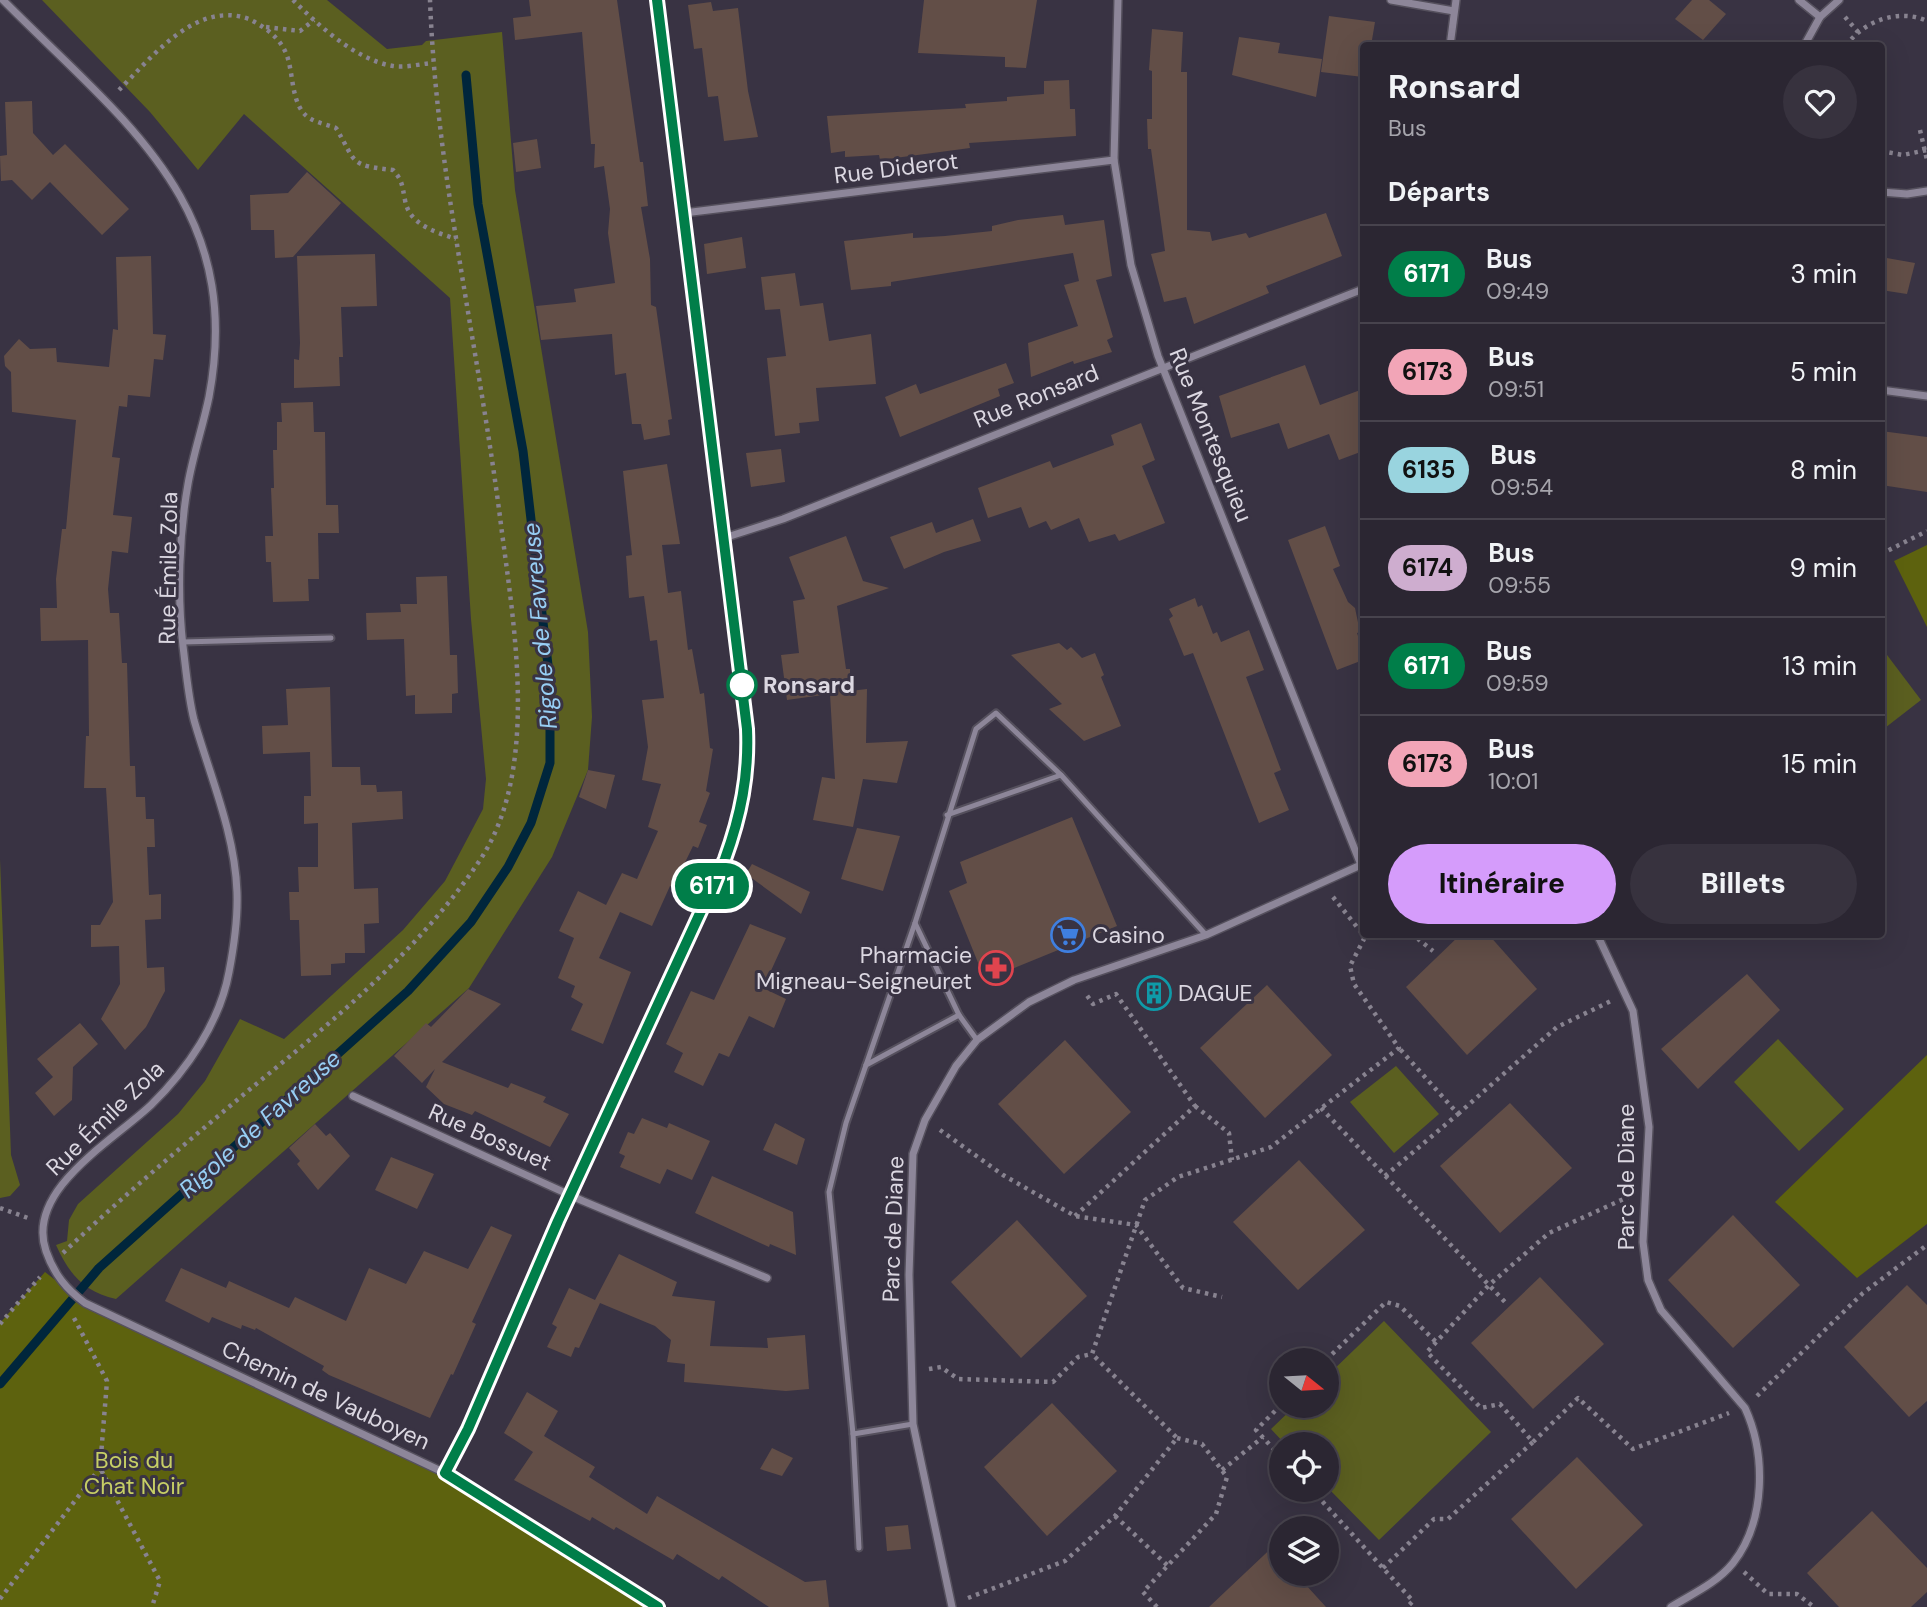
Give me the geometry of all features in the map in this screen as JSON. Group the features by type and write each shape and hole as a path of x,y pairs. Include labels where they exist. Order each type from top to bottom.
{"street":[{"name":"Rue Émile Zola","path":"3,0 160,161 181,193 203,244 215,296 215,349 186,511 183,642 193,715 231,844 237,891 228,977 213,1020 187,1063 153,1103 56,1191 42,1222"},
{"path":"445,1473 468,1429 558,1221 573,1196 725,859 744,798 748,761 747,729 657,0"},
{"name":"Rue Montesquieu","path":"1118,0 1114,160 1131,265 1163,367 1360,859"},
{"path":"1391,0 1454,10"},
{"path":"1450,42 1456,0"},
{"path":"1799,0 1820,18"},
{"path":"1806,42 1820,18 1839,0"},
{"name":"Rue Diderot","path":"684,213 1114,160"},
{"path":"1885,192 1907,194 1927,191"},
{"name":"Rue Ronsard","path":"724,538 783,519 1360,290"},
{"path":"1885,391 1927,396"},
{"name":"Parc de Diane","path":"952,1606 913,1424 910,1370 913,1154 925,1119 956,1066 977,1040 1029,1002 1074,980 1206,935 1360,865"},
{"name":"Parc de Diane","path":"1599,938 1633,1011 1649,1128 1643,1242 1648,1280 1661,1310 1745,1408 1752,1423 1759,1468 1757,1504 1746,1539 1734,1562 1718,1577 1671,1607"},
{"name":"Rue Bossuet","path":"353,1096 573,1196 767,1278"},
{"path":"42,1222 42,1238 51,1265"},
{"name":"Chemin de Vauboyen","path":"51,1265 64,1287 84,1303 445,1473 658,1607"}],"lane":[{"path":"183,642 331,638"},
{"path":"859,1548 853,1434 830,1192 846,1124 915,923 976,729 996,713 1061,775 1206,935"},
{"path":"947,815 1061,775"},
{"path":"915,923 959,1015 977,1040"},
{"path":"866,1065 959,1015"},
{"path":"853,1434 913,1424"}],"path":[{"path":"293,0 314,20 373,61 396,67 432,63"},
{"path":"51,1265 105,1213 307,1042 387,970 455,895 482,856 498,824 509,786 515,744 517,692 511,604 494,470 456,239 432,63 430,0"},
{"path":"106,103 190,20 213,14 240,15 265,27 300,31 314,20"},
{"path":"1850,42 1858,32 1877,20 1899,16 1927,21"},
{"path":"265,27 284,48 299,109 310,118 336,128 347,153 355,163 393,170 405,187 409,211 418,223 456,239"},
{"path":"1920,130 1927,160"},
{"path":"1885,153 1903,155 1926,151"},
{"path":"1885,552 1927,531"},
{"path":"1321,883 1360,931"},
{"path":"1364,938 1350,966 1354,984 1399,1048 1458,1114"},
{"path":"1415,938 1433,951"},
{"path":"1074,980 1093,1004 1116,995 1195,1106 1229,1133 1232,1160"},
{"path":"1385,1176 1557,1027 1626,993"},
{"path":"1092,1354 1145,1200 1178,1177 1271,1147 1399,1048"},
{"path":"1075,1216 1195,1106"},
{"path":"1321,1108 1505,1302"},
{"path":"925,1119 1003,1175 1075,1216 1136,1224 1183,1288 1222,1297"},
{"path":"1533,1443 1500,1404 1481,1408 1427,1352 1489,1285 1549,1233 1646,1188"},
{"path":"0,1208 42,1222"},
{"path":"1384,1568 1434,1518 1448,1519 1533,1443 1578,1398 1633,1449 1745,1408 1863,1293 1927,1245"},
{"path":"0,1324 37,1280"},
{"path":"1338,1348 1386,1302 1400,1306 1436,1342"},
{"path":"84,1303 73,1319 107,1381 100,1468 160,1581 152,1607"},
{"path":"910,1370 941,1367 958,1379 1052,1382 1078,1357 1092,1354"},
{"path":"1092,1354 1177,1438 1202,1444 1227,1477 1216,1514 1143,1592 1157,1607"},
{"path":"1269,1417 1255,1430 1269,1444"},
{"path":"1222,1470 1263,1437"},
{"path":"952,1606 1065,1561 1115,1516 1177,1438"},
{"path":"0,1599 100,1468"},
{"path":"1323,1502 1413,1601 1407,1607"},
{"path":"1115,1516 1167,1565"},
{"path":"1734,1562 1768,1594 1797,1594 1814,1607"}],"green space":[{"path":"42,0 327,0 387,49 422,45 426,41 502,32 515,190 588,632 592,717 588,770 552,857 469,988 116,1299 95,1292 79,1280 66,1265 56,1245 67,1241 69,1220 78,1204 178,1114 205,1081 240,1019 284,1039 403,930 445,881 483,809 486,779 471,619 450,298 244,114 198,170 150,112"},
{"path":"1927,545 1927,627 1894,561"},
{"path":"1885,652 1921,700 1885,728"},
{"path":"0,859 11,1155 20,1185 10,1196 0,1198"},
{"path":"1778,1039 1844,1109 1799,1151 1734,1082"},
{"path":"1927,1055 1927,1224 1857,1278 1775,1202"},
{"path":"1396,1066 1439,1114 1394,1153 1350,1102"},
{"name":"Bois du Chat Noir","path":"45,1272 85,1303 445,1473 658,1607 0,1607 0,1323"},
{"path":"1384,1321 1491,1432 1379,1540 1339,1499 1339,1432 1274,1432 1271,1429 1282,1418 1339,1418 1339,1364"}],"building":[{"path":"529,0 617,0 640,162 643,162 648,206 641,207 650,259 651,305 656,307 672,419 668,420 670,435 644,440 641,424 632,424 626,373 615,375 612,334 541,340 536,306 576,302 574,289 615,283 608,233 610,209 604,166 594,168 595,144 591,144 582,32 515,40 513,18 531,16"},
{"path":"924,0 1037,0 1026,68 1005,67 1005,57 918,53"},
{"path":"1692,0 1709,0 1726,14 1703,40 1675,19"},
{"path":"711,2 713,11 738,8 748,91 758,137 724,141 718,96 708,97 702,48 694,49 688,5"},
{"path":"1329,16 1375,22 1372,42 1360,42 1360,77 1321,72"},
{"path":"1152,29 1183,32 1181,72 1187,72 1187,230 1210,232 1212,241 1246,233 1249,238 1326,213 1342,256 1266,286 1269,293 1194,324 1186,297 1164,302 1151,254 1165,251 1151,149 1148,149 1147,119 1152,119 1152,71 1149,70"},
{"path":"1239,37 1280,43 1278,53 1322,59 1316,97 1232,75"},
{"path":"1069,80 1070,109 1075,109 1076,136 969,143 970,148 880,160 879,155 845,157 845,151 831,153 827,116 966,108 965,104 1007,101 1007,97 1044,94 1044,81"},
{"path":"32,101 33,133 53,155 65,144 129,209 102,235 50,182 32,200 12,180 1,181 0,156 7,155 5,102"},
{"path":"537,139 541,168 516,172 513,143"},
{"path":"307,172 341,203 293,257 275,258 274,230 251,230 250,195 288,193"},
{"path":"1063,215 1065,225 1104,220 1112,276 1096,280 1113,337 1107,340 1112,352 1074,364 1073,361 1031,377 1028,343 1078,326 1064,285 1079,281 1073,253 891,282 891,286 851,290 844,241 913,233 913,238 992,231 992,226 1018,220"},
{"path":"742,237 746,268 707,274 704,244"},
{"path":"375,254 377,306 341,307 343,357 339,357 340,386 294,388 294,359 299,360 300,343 297,256"},
{"path":"151,256 153,334 166,335 163,360 154,359 150,397 128,395 127,407 119,406 112,457 120,458 113,515 132,517 128,553 112,551 108,589 110,613 119,613 122,663 127,663 130,766 135,766 136,797 145,797 146,819 154,819 155,847 147,847 149,895 161,894 161,919 145,920 147,968 164,967 165,991 146,1027 125,1050 101,1019 120,984 119,946 91,947 91,925 100,925 113,902 106,788 84,788 86,736 89,736 88,640 41,641 40,608 57,608 56,579 62,529 66,529 76,420 12,412 11,372 5,366 4,356 19,339 30,349 56,348 57,362 109,367 113,329 118,330 116,257"},
{"path":"1885,258 1915,263 1907,294 1885,291"},
{"path":"795,273 800,306 823,303 829,341 871,334 876,384 816,388 819,421 799,423 800,433 775,436 767,358 786,356 780,309 765,310 761,277"},
{"path":"1006,363 1014,383 998,389 1000,396 900,437 885,397 916,384 920,394"},
{"path":"1305,365 1320,405 1360,390 1360,452 1339,460 1329,434 1288,449 1279,423 1231,438 1219,396"},
{"path":"313,402 314,432 325,432 326,505 338,505 339,533 318,533 319,579 308,579 309,601 273,602 271,562 266,562 265,536 273,536 271,488 274,488 273,450 277,450 277,422 282,422 281,403"},
{"path":"1141,423 1155,460 1142,466 1165,523 1119,541 1115,534 1089,542 1079,518 1051,530 1046,521 1029,528 1021,507 988,518 978,488 1050,461 1053,468 1114,445 1111,435"},
{"path":"1885,432 1927,437 1927,492 1885,486"},
{"path":"781,449 785,482 751,487 746,453"},
{"path":"667,464 680,544 662,545 668,593 681,591 688,650 692,649 700,694 704,693 710,748 713,749 706,791 710,793 699,822 707,825 698,848 693,846 673,887 670,886 652,926 620,912 599,958 631,972 603,1044 571,1030 583,1004 571,997 575,986 558,978 574,938 559,931 578,891 606,905 622,873 637,879 658,831 648,827 661,784 642,780 648,747 642,700 664,698 657,640 650,641 644,596 629,598 626,556 632,555 623,471"},
{"path":"973,519 981,541 944,552 904,569 890,537 932,522 936,533"},
{"path":"1325,526 1340,566 1333,569 1348,602 1355,608 1360,632 1357,633 1360,661 1337,670 1288,540"},
{"path":"846,536 863,581 889,588 837,606 846,669 850,669 850,691 867,689 866,743 908,741 897,783 863,779 853,827 813,820 822,777 835,779 830,694 787,700 781,655 799,653 793,601 805,599 789,557"},
{"path":"447,576 450,655 457,655 458,693 452,694 452,713 415,714 415,695 406,696 404,639 367,640 366,613 401,612 400,604 417,604 416,577"},
{"path":"1195,598 1198,607 1202,605 1213,634 1217,632 1221,642 1249,630 1264,670 1246,677 1281,770 1274,773 1289,810 1259,823 1193,653 1184,656 1169,619 1173,616 1169,609"},
{"path":"1059,643 1067,650 1071,647 1082,658 1095,653 1104,675 1101,677 1121,726 1084,741 1049,709 1062,704 1011,655"},
{"path":"330,687 332,767 360,767 361,785 376,785 377,792 402,791 403,819 352,823 354,889 378,888 379,923 364,924 365,953 345,953 345,963 331,964 331,975 301,976 299,920 290,920 289,892 299,892 298,867 318,867 318,823 304,824 304,796 311,796 310,752 263,754 262,726 288,725 286,689"},
{"path":"588,770 615,775 606,809 579,797"},
{"path":"1072,817 1117,926 985,980 949,891 967,883 960,862"},
{"path":"857,828 900,836 883,891 841,879"},
{"path":"752,864 810,892 801,914 746,874"},
{"path":"750,924 786,938 763,988 786,999 774,1028 749,1016 729,1057 719,1053 703,1086 674,1072 683,1053 666,1044 691,991 714,1000"},
{"path":"1457,938 1492,938 1537,989 1467,1055 1406,987"},
{"path":"1747,974 1780,1010 1698,1089 1661,1049"},
{"path":"1267,985 1332,1055 1265,1118 1200,1048"},
{"path":"468,989 501,1004 442,1062 508,1088 511,1083 546,1097 543,1102 569,1114 550,1147 475,1111 472,1115 444,1104 426,1087 435,1069 422,1083 394,1056 426,1023 431,1027"},
{"path":"80,1023 98,1044 73,1067 72,1100 54,1116 35,1093 53,1077 37,1059"},
{"path":"1065,1040 1131,1112 1064,1174 998,1104"},
{"path":"1510,1103 1572,1168 1500,1233 1440,1166"},
{"path":"642,1118 667,1128 669,1123 710,1141 692,1180 667,1169 660,1184 620,1167 625,1156 619,1153 628,1132 634,1134"},
{"path":"775,1123 805,1139 797,1165 763,1150"},
{"path":"315,1124 326,1136 330,1133 350,1156 318,1190 297,1164 300,1161 289,1148"},
{"path":"391,1157 434,1174 417,1209 375,1190"},
{"path":"1299,1160 1365,1230 1298,1290 1233,1222"},
{"path":"712,1176 793,1212 796,1255 770,1244 769,1247 695,1213"},
{"path":"1733,1215 1800,1285 1733,1348 1668,1280"},
{"path":"1017,1220 1087,1296 1021,1358 951,1282"},
{"path":"491,1226 512,1235 472,1322 476,1324 430,1418 329,1375 322,1370 324,1366 256,1328 255,1330 242,1325 241,1329 212,1317 209,1323 165,1301 181,1268 226,1288 229,1281 289,1308 295,1297 346,1321 369,1268 406,1284 424,1251 468,1269"},
{"path":"619,1254 677,1282 672,1296 715,1301 710,1346 768,1348 767,1338 805,1335 809,1389 786,1391 684,1382 685,1364 667,1362 671,1340 655,1326 600,1303 579,1348 575,1347 571,1357 547,1347 557,1327 552,1324 569,1288 595,1300"},
{"path":"1540,1277 1604,1344 1533,1409 1471,1343"},
{"path":"1907,1285 1927,1305 1927,1401 1909,1417 1844,1347"},
{"path":"527,1392 558,1411 544,1436 595,1467 589,1477 647,1514 657,1496 805,1582 826,1580 829,1607 769,1607 722,1576 719,1580 677,1554 673,1560 616,1527 614,1530 592,1517 590,1521 514,1480 533,1452 504,1433"},
{"path":"1052,1403 1117,1471 1047,1536 984,1467"},
{"path":"772,1448 793,1458 782,1476 760,1469"},
{"path":"1577,1457 1643,1525 1576,1589 1511,1519"},
{"path":"1872,1511 1927,1568 1927,1592 1911,1607 1839,1607 1807,1573"},
{"path":"908,1525 911,1549 887,1551 885,1527"},
{"path":"1269,1550 1269,1586 1307,1586 1326,1607 1209,1607"}],"waterway":[{"name":"Rigole de Favreuse","path":"0,1384 99,1268 408,991 471,922 508,867 531,823 550,763 550,682 523,451 478,204 466,75"}],"bus line":[{"name":"6171","path":"657,0 747,729 748,761 744,798 736,831 725,859 573,1196 558,1221 468,1429 445,1473 658,1607"}],"place":[{"name":"Ronsard","path":"742,685"},
{"name":"Casino","path":"1068,935"},
{"name":"Pharmacie Migneau-Seigneuret","path":"996,968"},
{"name":"DAGUE","path":"1154,993"}]}
